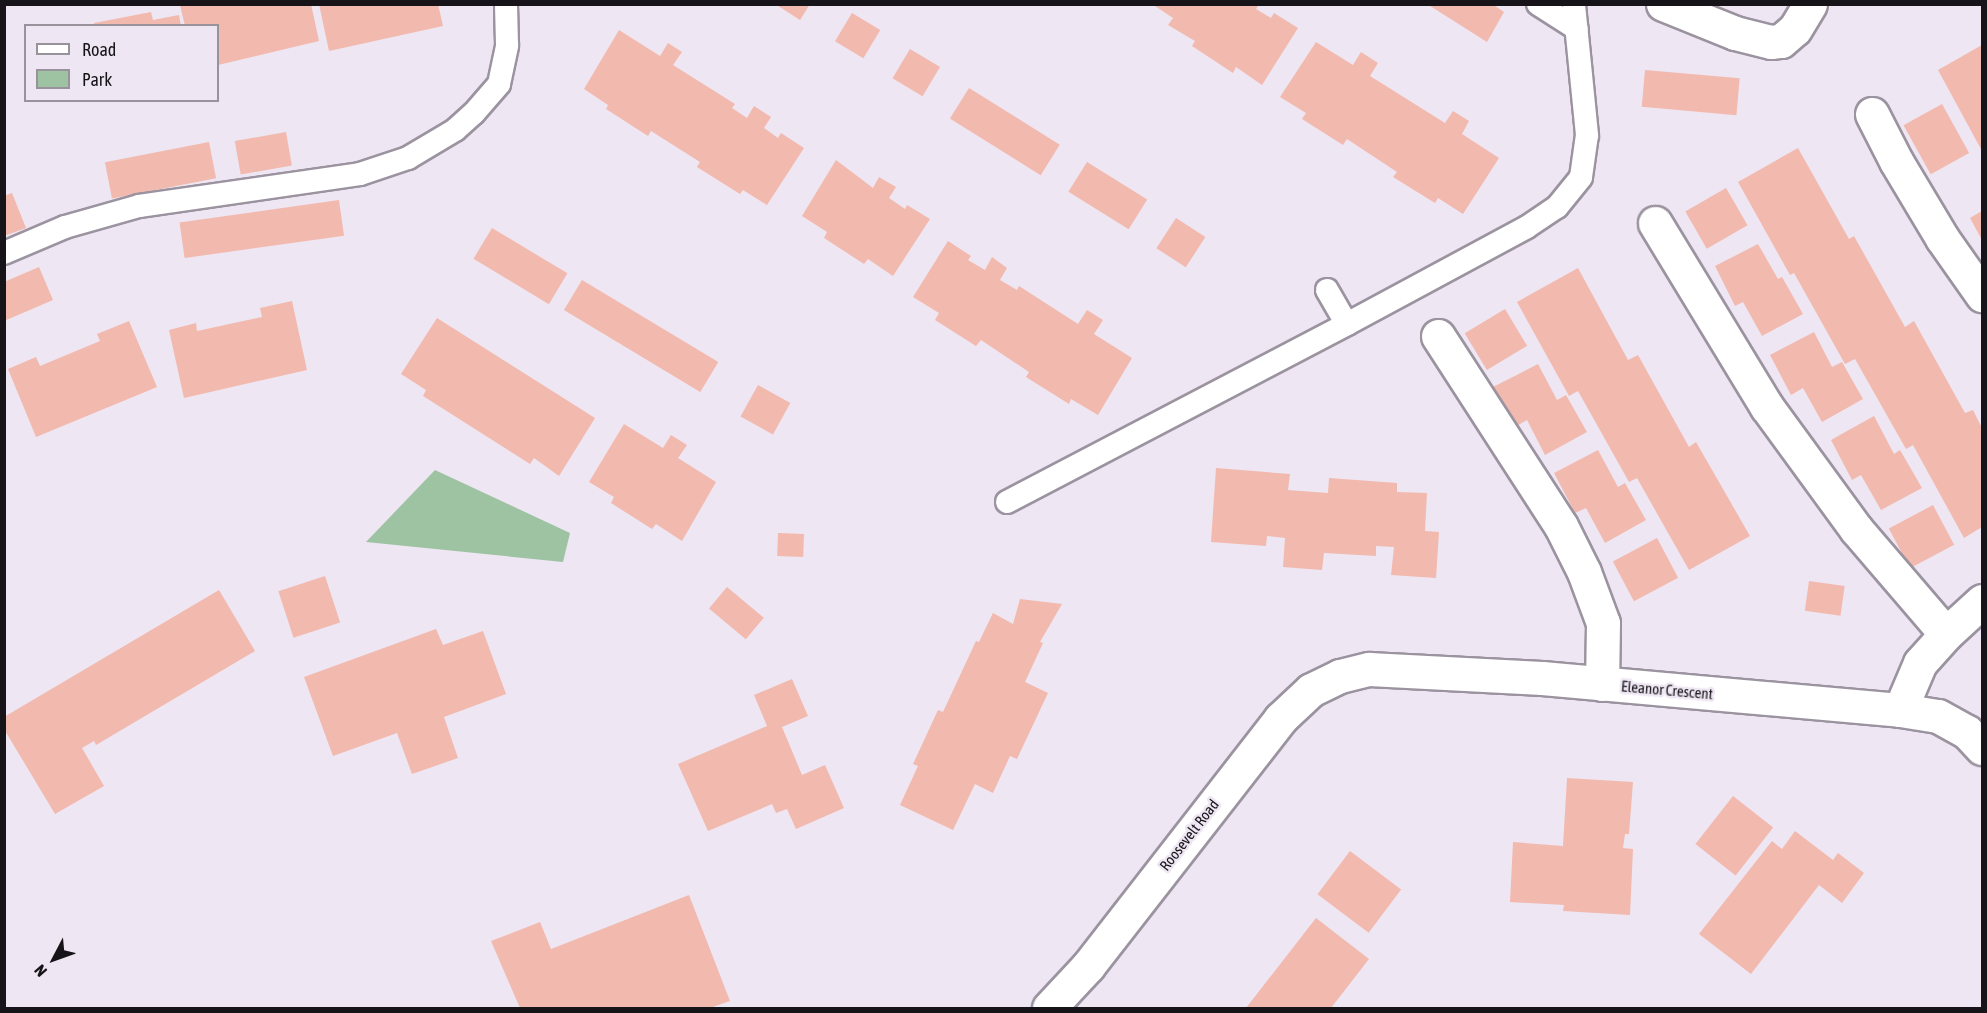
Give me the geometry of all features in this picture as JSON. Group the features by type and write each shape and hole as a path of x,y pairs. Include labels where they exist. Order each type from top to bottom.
{"street":[{"path":"1663,4 1735,33 1771,42 1781,40 1796,29 1810,4"},
{"path":"1872,114 1896,161 1942,238 1983,295"},
{"path":"1655,223 1767,407 1856,529 1946,634"},
{"path":"1438,336 1560,526 1584,572 1603,622 1602,684"},
{"path":"1900,710 1920,663 1946,634 1983,601"},
{"name":"Eleanor Crescent","path":"1340,676 1369,669 1602,684 1900,710 1938,716 1967,732 1983,748"},
{"name":"Roosevelt Road","path":"1049,1008 1088,966 1280,719 1311,690 1340,676"}],"lane":[{"path":"4,253 65,227 139,206 360,174 408,158 455,130 474,113 499,84 507,45 506,4"},
{"path":"1538,4 1577,29"},
{"path":"1007,501 1347,324 1527,227 1557,207 1581,177 1587,135 1574,4"},
{"path":"1327,290 1347,324"}],"green space":[{"path":"435,470 570,533 563,562 366,542"}],"building":[{"path":"311,4 319,41 219,65 219,24 185,24 180,5"},
{"path":"319,4 438,4 443,26 329,51"},
{"path":"775,4 810,4 800,20"},
{"path":"1152,4 1259,4 1256,9 1271,18 1274,13 1298,28 1262,85 1236,67 1233,73 1192,46 1195,41 1168,25 1173,18"},
{"path":"1427,4 1492,4 1504,12 1487,42"},
{"path":"151,12 153,20 179,15 181,24 94,24"},
{"path":"852,13 880,30 863,58 835,41"},
{"path":"619,30 660,56 668,43 682,52 673,65 735,104 732,108 747,118 754,106 771,117 764,128 778,138 781,133 804,148 767,205 743,190 740,194 697,167 700,162 651,131 648,136 606,109 608,105 584,89"},
{"path":"1316,42 1353,65 1361,52 1378,63 1370,76 1445,123 1453,111 1469,121 1462,134 1499,158 1463,214 1438,198 1435,203 1393,177 1397,172 1347,139 1343,145 1302,119 1306,113 1280,97"},
{"path":"1982,45 1982,151 1938,70"},
{"path":"910,49 940,67 922,96 892,78"},
{"path":"1645,70 1740,78 1736,115 1642,107"},
{"path":"969,88 1060,145 1041,175 950,119"},
{"path":"1942,104 1969,153 1931,174 1904,125"},
{"path":"286,132 292,165 241,175 235,141"},
{"path":"209,142 216,178 112,199 105,162"},
{"path":"1798,148 1849,239 1854,236 1905,327 1914,321 1965,413 1973,410 1982,428 1982,527 1964,538 1913,445 1906,449 1855,359 1845,364 1794,273 1790,275 1738,182"},
{"path":"836,160 873,188 879,177 896,187 889,198 905,209 907,205 930,219 893,276 868,259 864,264 824,238 827,232 802,216"},
{"path":"1087,162 1147,200 1129,229 1068,192"},
{"path":"1726,188 1748,225 1707,249 1685,212"},
{"path":"12,193 26,228 4,236 4,196"},
{"path":"339,200 344,236 185,258 180,222"},
{"path":"1982,211 1982,240 1970,218"},
{"path":"1176,218 1205,237 1186,267 1156,248"},
{"path":"492,228 567,273 549,304 473,259"},
{"path":"948,241 971,256 968,260 985,270 992,257 1007,268 1000,280 1017,290 1019,286 1078,324 1087,310 1103,320 1094,334 1132,358 1098,415 1071,399 1069,404 1026,377 1029,372 981,340 976,346 935,320 939,313 913,297"},
{"path":"1758,244 1778,279 1782,277 1803,314 1762,336 1743,302 1735,306 1715,266"},
{"path":"39,267 53,300 4,321 4,282"},
{"path":"1578,268 1628,360 1638,355 1689,447 1696,442 1750,536 1689,570 1637,478 1629,482 1578,391 1569,396 1517,302"},
{"path":"582,280 718,362 700,392 564,310"},
{"path":"292,301 307,370 184,398 169,330 196,323 197,331 262,317 260,308"},
{"path":"1505,309 1527,346 1487,370 1465,333"},
{"path":"437,318 595,418 559,476 534,458 530,464 423,396 426,390 401,374"},
{"path":"129,321 157,387 36,437 8,369 36,357 40,366 100,341 97,334"},
{"path":"1814,332 1832,367 1842,362 1863,399 1822,422 1803,388 1791,395 1770,355"},
{"path":"1538,364 1557,400 1566,395 1587,432 1545,455 1527,420 1515,427 1493,387"},
{"path":"758,385 790,403 773,434 741,416"},
{"path":"1874,416 1894,454 1900,450 1922,488 1881,510 1861,475 1852,480 1831,440"},
{"path":"624,424 663,448 671,435 687,445 678,458 716,482 682,541 656,524 652,529 611,503 614,497 589,482"},
{"path":"1598,450 1618,487 1625,483 1646,520 1605,543 1586,508 1575,513 1554,473"},
{"path":"1216,468 1290,474 1288,490 1328,493 1329,478 1397,483 1397,492 1427,493 1425,531 1439,532 1436,578 1391,575 1394,547 1376,546 1376,556 1324,553 1322,570 1283,567 1285,538 1267,536 1266,546 1211,542"},
{"path":"1933,505 1954,545 1910,568 1889,528"},
{"path":"778,533 804,534 803,557 777,556"},
{"path":"1657,538 1678,578 1634,601 1613,561"},
{"path":"325,576 340,623 294,638 278,591"},
{"path":"1809,581 1845,586 1840,616 1805,611"},
{"path":"727,587 764,618 746,639 709,608"},
{"path":"219,590 255,651 96,745 94,741 82,748 104,786 55,814 4,729 4,717"},
{"path":"1020,599 1062,604 1040,642 1043,643 1025,682 1048,693 1017,759 1010,756 993,793 975,784 953,830 900,805 918,766 913,764 938,710 943,712 976,641 979,642 993,613 1013,624"},
{"path":"436,629 443,645 483,631 506,694 444,717 458,758 412,774 397,733 333,756 304,677"},
{"path":"792,679 808,716 782,727 802,775 825,765 844,808 796,829 787,809 776,813 772,804 708,831 678,764 767,726 754,695"},
{"path":"1567,778 1633,782 1629,834 1625,834 1623,848 1633,849 1630,915 1563,911 1564,905 1510,902 1513,842 1563,846"},
{"path":"1733,796 1773,827 1736,875 1695,844"},
{"path":"1795,831 1833,860 1838,853 1864,873 1842,903 1819,885 1751,974 1699,934 1772,841 1782,849"},
{"path":"1350,851 1401,890 1369,933 1318,894"},
{"path":"689,895 730,1001 710,1008 520,1008 491,941 540,922 551,949"},
{"path":"1316,918 1369,959 1331,1008 1246,1008"}]}
